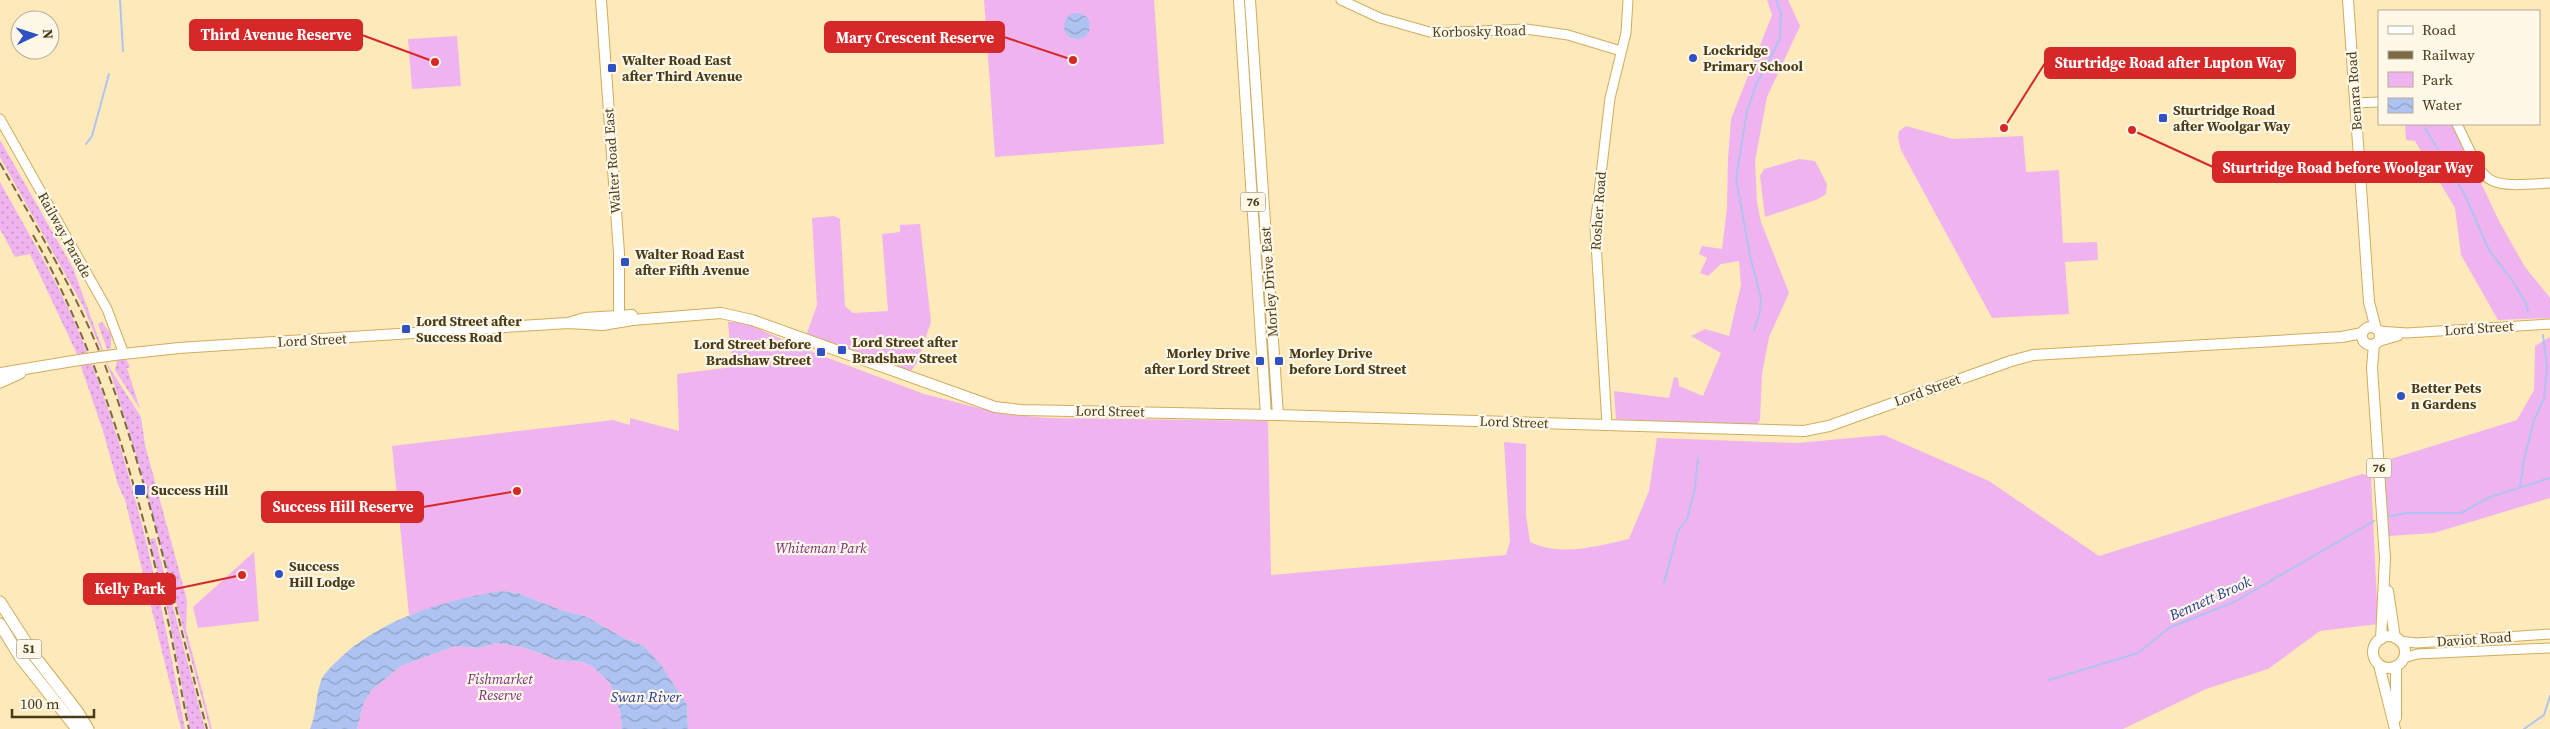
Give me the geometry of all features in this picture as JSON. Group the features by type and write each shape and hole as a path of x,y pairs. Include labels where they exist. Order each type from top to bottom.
{"highway":[{"path":"0,382 20,373"},
{"name":"51","path":"0,602 30,650 78,711 88,729"},
{"name":"51","path":"0,624 20,657 77,729"}],"main road":[{"name":"Walter Road East","path":"601,0 619,253 619,319"},
{"name":"Morley Drive East","path":"1239,0 1266,415"},
{"name":"Morley Drive East","path":"1250,0 1278,415"},
{"name":"Benara Road","path":"2348,0 2369,302 2384,568 2381,639"},
{"name":"Lord Street","path":"0,373 119,354 214,346 568,323 585,318 632,320 678,318 690,315 721,313 752,320 976,402 1003,408 1607,425 1780,432 1814,430 2033,355 2370,337"},
{"name":"Lord Street","path":"0,378 56,364"},
{"name":"Benara Road","path":"2384,568 2397,639"},
{"path":"2381,639 2397,639"},
{"name":"76","path":"2381,639 2374,649 2375,659 2380,665 2396,729"},
{"name":"76","path":"2397,639 2404,648 2404,658"},
{"path":"2380,665 2388,668 2396,666 2404,658"},
{"name":"76","path":"2396,666 2396,729"}],"street":[{"name":"Korbosky Road","path":"1341,0 1386,20 1433,33 1526,29 1568,35 1621,51"},
{"name":"Rosher Road","path":"1607,425 1595,226 1610,98 1628,21 1628,0"},
{"path":"2355,103 2378,102"},
{"name":"Railway Parade","path":"0,119 107,309 119,354"},
{"path":"2457,125 2480,172 2486,180 2506,185 2550,183"},
{"name":"Lord Street","path":"2370,337 2550,324"},
{"name":"Daviot Road","path":"2397,639 2417,643 2550,634"},
{"name":"Daviot Road","path":"2404,658 2418,654 2550,648"}],"green space":[{"path":"984,0 1154,0 1164,144 995,157"},
{"path":"1767,0 1788,0 1800,26 1767,97 1755,161 1757,202 1761,222 1789,293 1769,337 1762,374 1760,420 1755,427 1616,419 1614,391 1669,398 1674,377 1678,378 1679,386 1703,396 1721,353 1691,336 1705,329 1729,336 1741,285 1739,261 1721,264 1708,276 1700,273 1707,258 1699,254 1702,246 1722,249 1727,208 1731,119 1772,15"},
{"path":"457,36 461,86 412,89 408,39"},
{"path":"2405,125 2453,125 2499,221 2525,267 2550,298 2550,318 2498,320 2461,255 2455,208 2415,141 2406,140"},
{"path":"1906,126 1953,139 2023,136 2026,172 2059,170 2063,243 2097,242 2098,260 2065,262 2069,314 1992,318 1901,150 1898,138 1899,131"},
{"path":"0,140 73,268 109,367 141,417 145,445 187,600 186,629 212,729 210,729 138,461 111,374 83,306 0,157"},
{"path":"1799,159 1815,161 1827,184 1826,194 1816,200 1765,217 1760,176 1764,169"},
{"path":"0,182 41,255 78,330 114,427 129,476 154,577 185,729 181,729 125,500 118,485 103,431 76,352 30,254 15,257 0,229"},
{"path":"834,216 840,219 845,306 853,313 888,311 882,234 900,232 900,225 920,224 931,322 917,363 907,376 805,339 817,305 812,218"},
{"path":"102,322 111,334 111,348 107,349 98,324"},
{"name":"Whiteman Park","path":"728,322 743,322 804,349 924,394 1002,414 1048,418 1268,421 1271,575 1506,555 1510,541 1504,442 1526,444 1526,515 1530,542 1554,549 1579,549 1629,539 1649,491 1657,438 1797,443 1884,435 1989,481 2099,556 2362,474 2371,476 2378,624 2320,631 2268,669 2206,689 2123,729 688,729 687,705 644,646 624,638 585,616 561,610 518,593 500,591 450,602 409,615 392,446 613,420 630,425 630,418 679,431 677,374 732,367"},
{"path":"2550,337 2550,498 2434,533 2389,536 2384,461 2517,420 2534,390 2535,346"},
{"path":"125,357 130,367 127,368 140,409 115,370 117,359"},
{"path":"155,538 205,729 190,729 168,612 149,539"},
{"path":"254,552 259,621 198,628 193,607"},
{"name":"Fishmarket Reserve","path":"496,643 523,647 557,660 582,662 592,666 610,683 620,712 622,729 357,729 364,702 373,689 401,666 455,646 479,648"}],"water":[{"path":"1077,13 1086,17 1090,26 1086,35 1077,39 1068,35 1064,26 1068,17"},
{"name":"Swan River","path":"500,591 518,593 561,610 585,616 624,638 644,646 661,665 687,705 688,729 622,729 620,712 610,683 592,666 582,662 557,660 523,647 496,643 479,648 455,646 401,666 373,689 364,702 357,729 310,729 322,678 354,646 392,623 434,606"}],"waterway":[{"path":"120,0 123,51"},
{"path":"1754,330 1760,312 1761,299 1750,256 1736,178 1747,111 1756,85 1780,39 1781,13 1776,0"},
{"path":"86,144 92,136 109,74"},
{"path":"2425,128 2464,193 2489,250 2512,280 2526,303 2528,312"},
{"path":"2520,487 2524,459 2534,420 2544,399 2547,368 2543,335"},
{"path":"1664,583 1678,531 1687,519 1695,488 1698,458"},
{"name":"Bennett Brook","path":"2387,517 2405,513 2461,513 2490,497 2550,478"},
{"name":"Bennett Brook","path":"2049,680 2138,653 2169,628 2234,602 2374,521"},
{"path":"2524,729 2544,715 2550,696"}],"railway":[{"path":"0,163 70,289 106,368 135,456 161,547 207,729"},
{"path":"33,235 78,327 97,375 130,472 144,521 171,634 189,729"}],"place":[{"name":"Lockridge Primary School","path":"1693,58"},
{"name":"Mary Crescent Reserve","path":"1073,60"},
{"name":"Third Avenue Reserve","path":"435,62"},
{"name":"Walter Road East after Third Avenue","path":"612,68"},
{"name":"Sturtridge Road after Woolgar Way","path":"2163,118"},
{"name":"Sturtridge Road after Lupton Way","path":"2004,128"},
{"name":"Sturtridge Road before Woolgar Way","path":"2132,130"},
{"name":"Walter Road East after Fifth Avenue","path":"625,262"},
{"name":"Lord Street after Success Road","path":"406,329"},
{"name":"Lord Street after Bradshaw Street","path":"842,350"},
{"name":"Lord Street before Bradshaw Street","path":"821,352"},
{"name":"Morley Drive after Lord Street","path":"1260,361"},
{"name":"Morley Drive before Lord Street","path":"1279,361"},
{"name":"Better Pets n Gardens","path":"2401,396"},
{"name":"Success Hill","path":"140,490"},
{"name":"Success Hill Reserve","path":"517,491"},
{"name":"Success Hill Lodge","path":"279,574"},
{"name":"Kelly Park","path":"242,575"}]}
